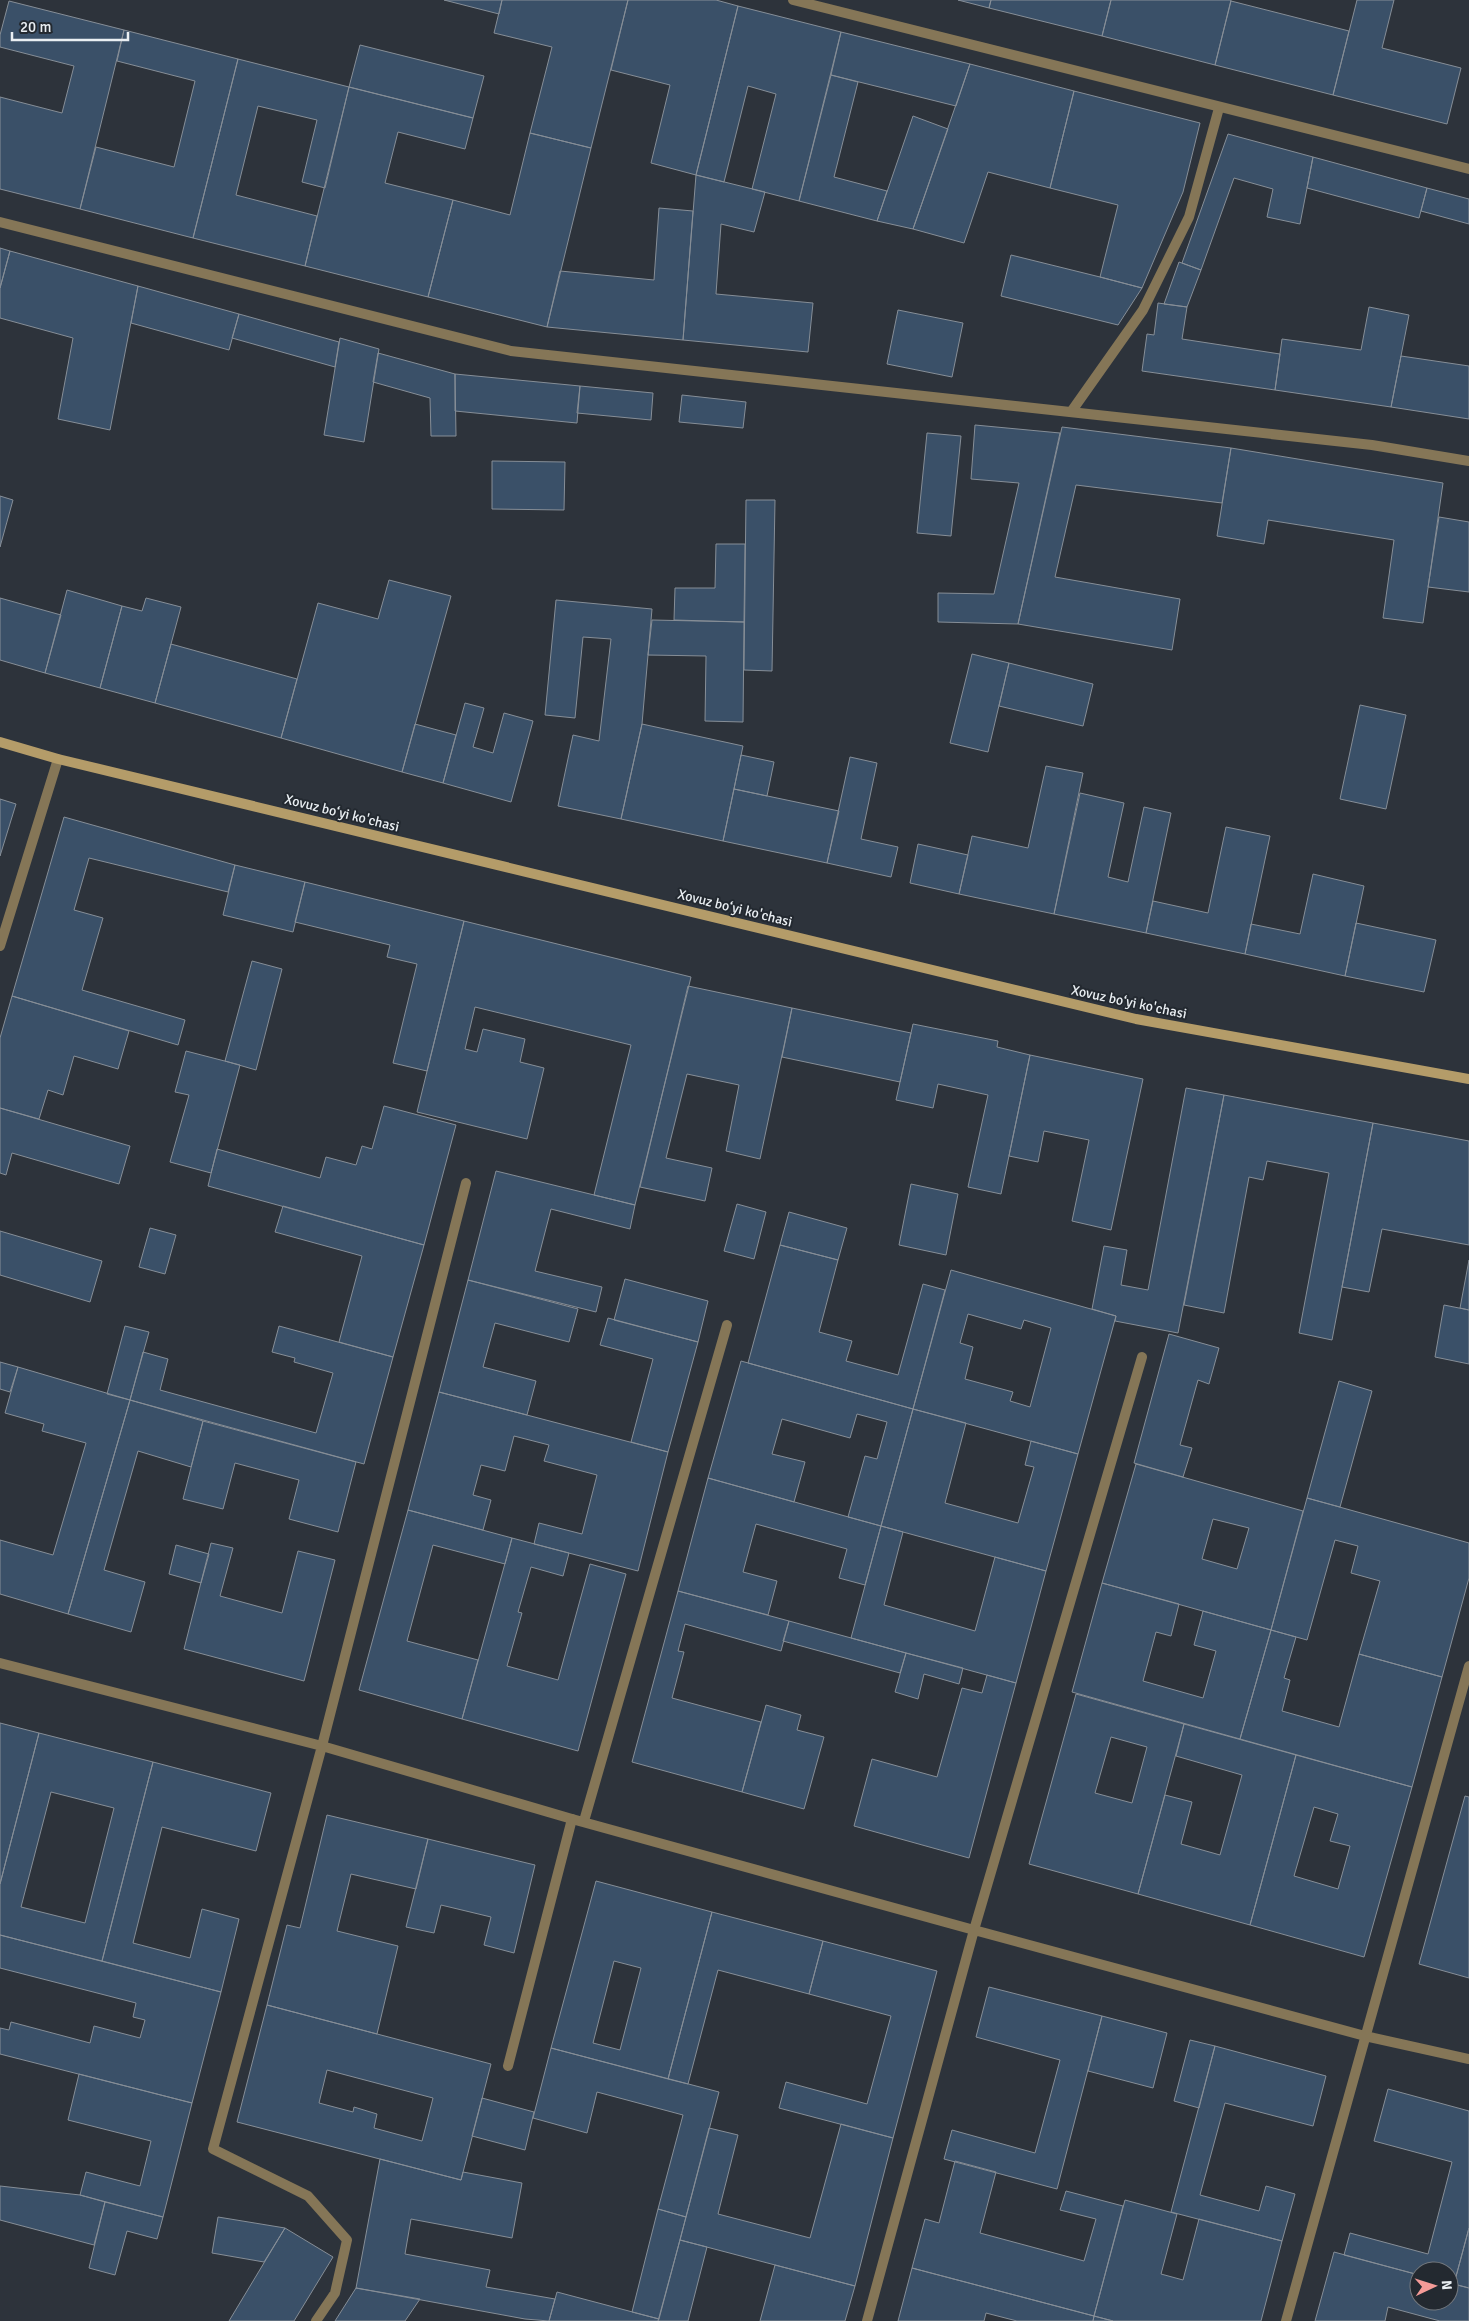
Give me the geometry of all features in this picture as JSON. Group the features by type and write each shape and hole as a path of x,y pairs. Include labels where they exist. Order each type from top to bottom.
{"main road":[{"name":"Xovuz bo‘yi ko'chasi","path":"0,742 58,759 1136,1019 1469,1079"}],"street":[{"path":"793,0 1469,169"},
{"path":"1070,412 1143,310 1189,218 1219,108"},
{"path":"0,222 511,351 1372,445 1469,461"},
{"path":"0,946 58,759"},
{"path":"316,2321 335,2293 347,2240 308,2196 213,2149 322,1746 466,1183"},
{"path":"584,1821 727,1325"},
{"path":"867,2321 974,1930 1142,1357"},
{"path":"0,1663 322,1746 572,1819 1365,2036 1469,2059"},
{"path":"1286,2321 1469,1666"},
{"path":"508,2066 572,1819"}],"building":[{"path":"444,0 502,0 499,14"},
{"path":"502,0 628,0 591,148 530,133 552,47 494,33"},
{"path":"628,0 716,0 738,6 696,175 651,163 670,85 611,70"},
{"path":"958,0 991,0 989,8"},
{"path":"991,0 1111,0 1102,36 989,8"},
{"path":"1111,0 1231,0 1215,65 1102,36"},
{"path":"1357,0 1394,0 1382,48 1461,68 1447,124 1333,95"},
{"path":"9,1 124,30 80,209 0,189 0,97 62,113 74,66 0,47 0,35"},
{"path":"1231,1 1349,31 1333,95 1215,65"},
{"path":"738,6 841,32 799,201 752,189 776,94 748,86 724,182 696,175"},
{"path":"124,30 238,59 193,238 80,209 96,147 174,167 195,81 117,61"},
{"path":"841,32 970,64 956,106 831,75"},
{"path":"360,45 484,76 473,118 349,87"},
{"path":"238,59 349,87 325,188 302,182 317,120 258,106 236,195 317,216 305,266 193,238"},
{"path":"970,64 1074,91 1050,188 988,172 964,243 913,229"},
{"path":"831,75 858,82 834,177 887,191 877,221 799,201"},
{"path":"349,87 473,118 465,149 398,132 385,183 453,200 428,297 305,266"},
{"path":"1074,91 1200,123 1183,192 1142,288 1100,277 1118,205 1050,188"},
{"path":"913,116 948,129 913,229 877,221"},
{"path":"530,133 591,148 547,327 428,297 453,200 510,215"},
{"path":"1228,134 1313,157 1300,224 1267,217 1273,189 1234,178 1201,270 1182,263"},
{"path":"1313,157 1427,188 1419,218 1307,188"},
{"path":"696,175 765,192 754,232 721,224 716,294 813,303 808,352 683,340"},
{"path":"1427,188 1469,199 1469,224 1421,211"},
{"path":"659,208 693,211 683,340 547,327 560,271 654,280"},
{"path":"0,248 10,251 0,288"},
{"path":"10,251 138,286 110,430 58,419 73,338 0,318 0,288"},
{"path":"1011,255 1142,288 1118,325 1001,296"},
{"path":"1179,262 1201,270 1187,307 1164,304"},
{"path":"138,286 239,314 229,350 131,323"},
{"path":"1158,303 1187,307 1182,339 1280,354 1275,390 1142,371 1147,334 1154,335"},
{"path":"1369,307 1409,315 1391,407 1275,390 1282,339 1361,350"},
{"path":"898,310 963,323 952,377 887,364"},
{"path":"239,314 339,342 335,367 232,338"},
{"path":"340,338 379,349 364,442 324,435"},
{"path":"378,353 455,374 456,436 431,436 430,398 373,382"},
{"path":"1401,356 1469,366 1469,419 1391,407"},
{"path":"455,374 580,386 577,423 455,411"},
{"path":"580,386 653,393 651,420 577,413"},
{"path":"682,395 746,402 743,428 679,422"},
{"path":"975,425 1060,433 1018,624 938,622 938,593 994,594 1019,483 971,479"},
{"path":"1062,427 1231,448 1222,503 1076,485 1055,577 1180,599 1172,650 1018,624"},
{"path":"927,433 961,436 951,536 917,533"},
{"path":"1231,448 1443,483 1423,623 1383,618 1394,540 1268,520 1264,544 1217,536"},
{"path":"492,461 565,462 564,510 492,509"},
{"path":"0,496 13,500 0,547"},
{"path":"746,500 775,500 772,671 744,670"},
{"path":"1439,517 1469,522 1469,592 1428,587"},
{"path":"716,544 745,544 744,622 674,620 675,588 715,588"},
{"path":"389,580 451,596 402,772 281,738 318,603 378,619"},
{"path":"67,590 122,606 100,688 45,673"},
{"path":"0,598 61,615 45,673 0,660"},
{"path":"146,598 181,607 155,703 100,688 122,606 142,611"},
{"path":"556,600 652,609 642,724 621,819 558,806 573,735 599,741 611,639 583,637 575,718 545,715"},
{"path":"652,620 744,622 743,722 705,721 706,656 648,655"},
{"path":"171,644 297,679 281,738 155,703"},
{"path":"972,654 1009,663 988,752 950,743"},
{"path":"1009,663 1093,684 1083,726 999,706"},
{"path":"465,703 484,708 473,747 493,753 504,713 533,721 511,802 443,783"},
{"path":"1360,705 1406,715 1386,809 1340,799"},
{"path":"415,724 456,735 443,783 402,772"},
{"path":"642,724 743,746 723,841 621,819"},
{"path":"741,755 774,762 767,796 734,789"},
{"path":"850,757 877,763 861,839 898,847 891,877 827,863"},
{"path":"1046,766 1083,773 1054,914 959,894 972,836 1028,848"},
{"path":"734,789 839,811 827,863 723,841"},
{"path":"1080,793 1124,803 1108,877 1128,882 1144,807 1171,813 1146,933 1054,914"},
{"path":"0,799 16,804 0,856"},
{"path":"64,817 235,865 228,892 89,858 74,910 103,918 82,990 185,1020 178,1045 12,996"},
{"path":"1226,827 1270,836 1245,954 1146,933 1153,901 1208,913"},
{"path":"918,844 968,855 959,894 910,883"},
{"path":"235,865 305,882 293,932 223,915"},
{"path":"1313,874 1364,886 1345,976 1245,954 1251,924 1300,934"},
{"path":"305,882 464,921 427,1071 393,1063 417,964 387,957 390,945 295,922"},
{"path":"464,921 691,977 635,1205 594,1195 631,1045 475,1007 465,1049 477,1052 483,1029 525,1039 520,1062 544,1068 527,1139 417,1112"},
{"path":"1356,923 1436,940 1424,992 1345,976"},
{"path":"252,961 282,969 256,1070 225,1061"},
{"path":"688,986 792,1008 760,1159 726,1151 739,1085 687,1074 666,1158 712,1168 705,1201 640,1187"},
{"path":"12,996 129,1031 118,1069 74,1056 63,1095 48,1090 39,1119 0,1108 0,1038"},
{"path":"792,1008 911,1033 900,1082 782,1057"},
{"path":"913,1024 998,1041 997,1047 1030,1055 1001,1194 968,1187 988,1095 938,1084 933,1108 896,1100"},
{"path":"186,1051 240,1065 211,1173 170,1162 189,1095 175,1092"},
{"path":"1030,1055 1143,1079 1111,1230 1072,1221 1089,1140 1044,1131 1038,1162 1009,1156"},
{"path":"1186,1088 1224,1095 1178,1333 1115,1321 1116,1316 1092,1309 1104,1246 1127,1250 1121,1285 1148,1290"},
{"path":"1224,1095 1373,1123 1332,1340 1299,1333 1329,1173 1267,1161 1263,1180 1249,1177 1224,1313 1184,1305"},
{"path":"384,1106 456,1125 424,1245 208,1186 217,1149 320,1178 326,1157 356,1165 362,1146 372,1149"},
{"path":"0,1108 130,1146 119,1184 12,1153 6,1175 0,1173"},
{"path":"1373,1123 1469,1141 1469,1245 1382,1229 1369,1292 1342,1287"},
{"path":"496,1171 635,1205 630,1229 551,1209 535,1271 602,1287 596,1312 468,1280"},
{"path":"911,1184 958,1194 946,1255 899,1245"},
{"path":"737,1204 766,1212 754,1259 724,1251"},
{"path":"283,1206 424,1245 393,1357 339,1342 362,1256 275,1232"},
{"path":"789,1212 847,1228 838,1260 780,1245"},
{"path":"150,1228 176,1235 165,1274 139,1267"},
{"path":"0,1231 102,1261 90,1302 0,1275"},
{"path":"780,1245 838,1260 819,1332 852,1341 846,1361 898,1375 923,1284 945,1290 913,1409 748,1363"},
{"path":"1469,1260 1469,1310 1460,1308"},
{"path":"951,1270 1116,1316 1078,1454 913,1409","holes":["968,1314 1021,1329 1024,1320 1051,1328 1030,1407 1010,1401 1013,1392 965,1379 973,1347 960,1343"]},
{"path":"625,1279 708,1301 698,1342 614,1320"},
{"path":"468,1280 578,1309 569,1342 495,1323 483,1367 536,1381 527,1415 439,1392"},
{"path":"1444,1305 1469,1310 1469,1364 1435,1357"},
{"path":"608,1318 698,1342 668,1452 631,1442 653,1359 600,1345"},
{"path":"125,1326 149,1332 130,1400 107,1394"},
{"path":"279,1326 393,1357 364,1464 130,1400 143,1352 168,1359 160,1390 316,1433 333,1373 294,1362 295,1358 272,1352"},
{"path":"1169,1334 1219,1348 1209,1384 1198,1380 1180,1445 1192,1448 1183,1477 1134,1463"},
{"path":"741,1361 913,1409 881,1526 848,1517 865,1456 877,1459 887,1422 857,1414 850,1438 782,1419 772,1454 805,1462 794,1502 708,1478"},
{"path":"0,1362 18,1367 10,1392 0,1389"},
{"path":"18,1367 130,1400 68,1614 0,1594 0,1540 53,1555 86,1443 42,1431 44,1424 5,1413"},
{"path":"1339,1381 1372,1391 1340,1507 1307,1498"},
{"path":"439,1392 668,1452 638,1571 534,1544 539,1523 582,1534 597,1475 544,1461 549,1445 514,1436 505,1471 481,1465 473,1495 491,1500 483,1530 408,1510"},
{"path":"130,1400 203,1421 191,1467 138,1451 104,1570 145,1582 131,1632 68,1614"},
{"path":"913,1409 966,1423 945,1503 1018,1523 1034,1467 1025,1465 1031,1441 1078,1454 1046,1571 881,1526"},
{"path":"203,1421 356,1462 338,1532 289,1519 299,1480 235,1463 223,1509 183,1499"},
{"path":"1136,1464 1303,1511 1271,1630 1102,1583","holes":["1213,1519 1249,1528 1237,1569 1202,1559"]},
{"path":"708,1478 881,1526 865,1585 839,1578 847,1549 756,1524 743,1572 777,1581 768,1615 678,1591"},
{"path":"1307,1498 1469,1543 1469,1578 1442,1677 1359,1654 1380,1581 1351,1573 1358,1546 1335,1540 1307,1640 1271,1630"},
{"path":"408,1510 512,1538 505,1564 433,1545 407,1641 478,1660 462,1719 359,1690"},
{"path":"881,1526 903,1532 884,1605 975,1631 995,1557 1046,1571 1016,1683 851,1638"},
{"path":"512,1538 569,1553 563,1576 531,1567 518,1612 522,1613 507,1666 558,1680 590,1564 626,1574 578,1751 462,1719"},
{"path":"211,1543 233,1548 220,1596 282,1613 298,1551 335,1560 304,1681 184,1649"},
{"path":"176,1545 209,1554 201,1583 169,1574"},
{"path":"1102,1583 1179,1604 1171,1636 1156,1632 1143,1681 1203,1698 1216,1651 1194,1645 1203,1611 1271,1630 1240,1739 1072,1692"},
{"path":"678,1591 789,1621 781,1651 685,1624 678,1651 684,1652 672,1698 761,1722 742,1792 632,1762"},
{"path":"789,1621 906,1653 900,1673 783,1641"},
{"path":"1271,1630 1296,1637 1284,1678 1290,1680 1282,1711 1339,1727 1359,1654 1442,1677 1412,1787 1240,1739"},
{"path":"906,1653 963,1668 959,1684 924,1674 918,1699 895,1692"},
{"path":"987,1675 1016,1683 969,1858 854,1826 872,1759 937,1777 962,1688 982,1693"},
{"path":"1076,1694 1184,1724 1138,1894 1029,1864","holes":["1111,1737 1147,1747 1132,1803 1095,1793"]},
{"path":"766,1705 801,1715 797,1730 824,1737 804,1809 742,1792"},
{"path":"0,1723 39,1733 0,1884"},
{"path":"1184,1724 1296,1755 1250,1925 1138,1894 1165,1795 1192,1802 1181,1844 1220,1855 1242,1775 1176,1756"},
{"path":"39,1733 153,1762 102,1961 0,1935 0,1884","holes":["51,1792 114,1808 85,1923 21,1907"]},
{"path":"1296,1755 1412,1787 1364,1957 1250,1925","holes":["1314,1807 1338,1814 1330,1841 1350,1846 1338,1889 1294,1876"]},
{"path":"153,1762 271,1793 256,1851 162,1827 133,1943 190,1958 202,1909 239,1919 221,1992 102,1961"},
{"path":"1465,1796 1469,1797 1469,1978 1419,1964"},
{"path":"327,1815 428,1839 416,1889 351,1874 337,1931 398,1946 377,2034 267,2005 287,1925 300,1928"},
{"path":"428,1839 535,1865 514,1953 484,1945 491,1917 441,1905 434,1933 406,1927"},
{"path":"596,1881 712,1912 668,2079 551,2048","holes":["614,1961 641,1968 620,2050 593,2043"]},
{"path":"712,1912 823,1941 809,1994 718,1970 688,2084 668,2079"},
{"path":"0,1935 221,1992 192,2103 0,2054 0,2028 9,2030 11,2022 90,2043 94,2026 140,2038 145,2020 133,2017 136,2003 0,1968"},
{"path":"823,1941 937,1971 893,2138 779,2108 786,2082 867,2104 891,2016 809,1994"},
{"path":"989,1987 1102,2016 1057,2189 944,2159 952,2130 1035,2153 1060,2060 976,2037"},
{"path":"267,2005 491,2064 461,2180 237,2122","holes":["327,2070 433,2098 422,2141 374,2128 377,2114 354,2107 353,2112 319,2103"]},
{"path":"1102,2016 1167,2033 1153,2088 1088,2071"},
{"path":"1190,2040 1215,2046 1199,2108 1174,2101"},
{"path":"1215,2046 1326,2076 1313,2126 1225,2103 1200,2195 1259,2211 1266,2186 1295,2194 1282,2241 1171,2212"},
{"path":"551,2048 719,2092 686,2217 658,2209 683,2115 597,2092 587,2133 533,2118"},
{"path":"79,2074 192,2103 163,2217 80,2195 86,2172 140,2186 151,2141 68,2120"},
{"path":"1388,2089 1469,2111 1469,2228 1459,2265 1459,2261 1409,2261 1409,2272 1344,2255 1350,2233 1428,2254 1452,2162 1374,2141"},
{"path":"482,2098 534,2112 525,2150 472,2136"},
{"path":"841,2124 893,2138 855,2286 680,2240 709,2128 738,2135 718,2214 810,2238"},
{"path":"380,2159 461,2180 463,2172 522,2183 512,2238 411,2219 405,2254 490,2270 486,2287 555,2299 549,2321 525,2319 356,2288"},
{"path":"955,2161 996,2172 980,2233 1084,2261 1096,2219 1060,2210 1066,2191 1123,2206 1094,2316 912,2268 925,2219 939,2223"},
{"path":"0,2186 80,2195 105,2202 94,2245 0,2220"},
{"path":"1125,2200 1177,2214 1161,2274 1183,2280 1199,2219 1282,2241 1261,2321 1113,2321 1094,2316"},
{"path":"105,2202 163,2217 157,2239 127,2231 115,2275 89,2268"},
{"path":"658,2209 686,2217 659,2319 632,2312"},
{"path":"218,2217 285,2228 264,2262 212,2253"},
{"path":"285,2228 333,2257 294,2321 229,2321"},
{"path":"1469,2228 1469,2288 1459,2285 1459,2265"},
{"path":"680,2240 707,2247 688,2321 658,2321"},
{"path":"1334,2252 1409,2272 1409,2311 1459,2311 1459,2286 1469,2288 1469,2321 1440,2321 1388,2307 1385,2321 1315,2321"},
{"path":"775,2265 855,2286 845,2321 760,2321"},
{"path":"912,2268 1094,2316 1093,2321 1017,2321 986,2313 984,2321 898,2321"},
{"path":"356,2288 420,2299 405,2321 335,2321"},
{"path":"557,2292 659,2319 658,2321 549,2321"},
{"path":"1094,2316 1113,2321 1093,2321"}]}
